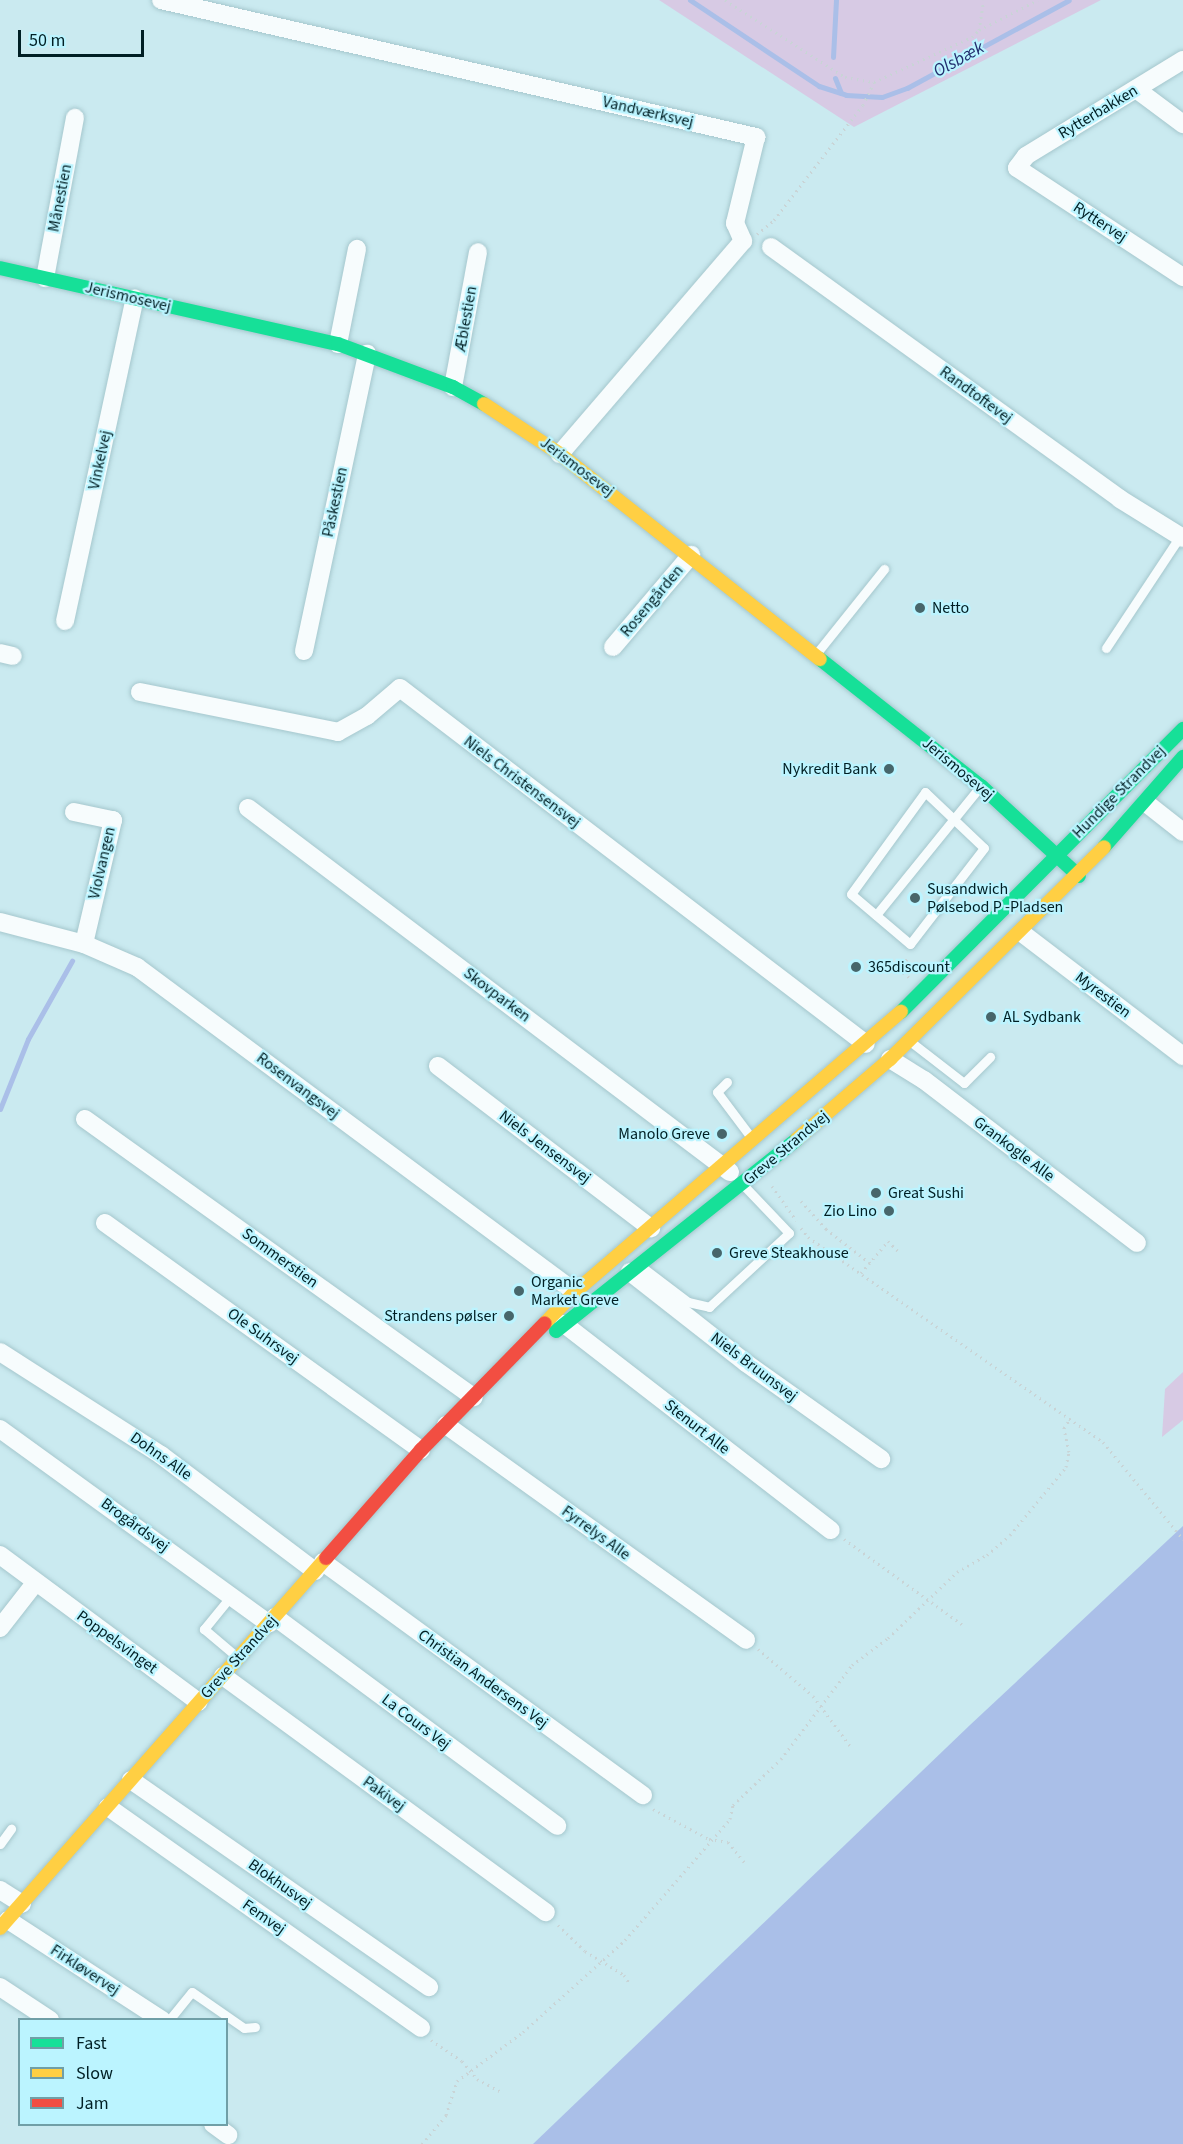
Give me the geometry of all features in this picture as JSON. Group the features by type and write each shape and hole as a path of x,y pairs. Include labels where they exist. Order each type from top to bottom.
{"main road":[{"name":"Jerismosevej","path":"0,268 338,344 453,387 560,454 691,555 981,786 1079,876"},
{"name":"Hundige Strandvej","path":"1056,855 1183,729"},
{"name":"Hundige Strandvej","path":"1079,876 1183,757"},
{"name":"Greve Strandvej","path":"3,1927 421,1450 574,1292 725,1167 866,1044 925,989 1056,855"},
{"name":"Greve Strandvej","path":"474,1397 743,1185 890,1059 1079,876"}],"street":[{"name":"Vandværksvej","path":"161,0 756,136 735,223 743,241"},
{"name":"Rytterbakken","path":"1017,168 1026,156 1183,60"},
{"path":"1136,89 1183,124"},
{"name":"Månestien","path":"45,278 75,118"},
{"name":"Ryttervej","path":"1017,168 1183,277"},
{"path":"560,454 743,241"},
{"name":"Randtoftevej","path":"771,247 1120,500 1182,537"},
{"path":"338,344 357,249"},
{"name":"Æblestien","path":"453,387 478,252"},
{"name":"Vinkelvej","path":"65,621 135,298"},
{"name":"Påskestien","path":"304,651 367,354"},
{"name":"Rosengården","path":"613,647 691,555"},
{"name":"Niels Christensensvej","path":"140,692 338,732 367,716 400,688 866,1044"},
{"path":"1146,802 1183,832"},
{"name":"Skovparken","path":"248,808 725,1167 743,1185"},
{"name":"Violvangen","path":"74,812 113,820 84,944"},
{"name":"Rosenvangsvej","path":"3,928 84,944 137,966 574,1292"},
{"name":"Myrestien","path":"1022,933 1183,1056"},
{"name":"Grankogle Alle","path":"890,1059 924,1080 1137,1243"},
{"name":"Niels Jensensvej","path":"438,1066 651,1228"},
{"name":"Sommerstien","path":"86,1119 474,1397"},
{"name":"Ole Suhrsvej","path":"105,1223 421,1450"},
{"name":"Niels Bruunsvej","path":"634,1269 746,1363 881,1459"},
{"name":"Stenurt Alle","path":"564,1324 831,1530"},
{"name":"Dohns Alle","path":"0,1352 161,1455 319,1567"},
{"name":"Fyrrelys Alle","path":"446,1425 746,1640"},
{"name":"Brogårdsvej","path":"0,1429 231,1596 272,1620"},
{"name":"Poppelsvinget","path":"0,1556 199,1702"},
{"name":"Christian Andersens Vej","path":"319,1567 643,1795"},
{"path":"0,1628 36,1582"},
{"name":"La Cours Vej","path":"272,1620 557,1826"},
{"name":"Pakivej","path":"223,1676 546,1912"},
{"name":"Blokhusvej","path":"131,1780 429,1987"},
{"name":"Femvej","path":"108,1807 421,2028"},
{"path":"0,1890 22,1904"},
{"name":"Firkløvervej","path":"3,1927 160,2018"},
{"path":"0,1987 48,2018"},
{"path":"216,2126 228,2134"}],"lane":[{"path":"1107,648 1182,537"},
{"path":"816,654 884,569"},
{"path":"876,915 981,786"},
{"path":"925,792 954,820 984,848 910,944 851,894 925,792"},
{"path":"909,1040 964,1083 990,1057"},
{"path":"727,1082 717,1092 754,1142"},
{"path":"634,1269 688,1302 709,1307 789,1233 743,1185"},
{"path":"231,1596 204,1629 239,1658"},
{"path":"0,1844 11,1829"},
{"path":"170,2018 192,1992 244,2028 255,2027"}],"path":[{"path":"725,0 845,77 874,82 893,76 1038,0"},
{"path":"979,30 984,0"},
{"path":"743,241 774,220 863,105 874,82"},
{"path":"910,944 909,957 899,970 925,989"},
{"path":"761,1170 808,1237 1103,1442 1183,1539"},
{"path":"801,1201 826,1229 870,1263"},
{"path":"861,1273 888,1241 898,1251"},
{"path":"422,2144 446,2115 457,2081 468,2070 523,2031 625,1940 683,1876 709,1839 730,1819 733,1805 781,1759 822,1705 842,1684 852,1665 926,1602 957,1572 987,1555 1010,1535 1066,1467 1069,1452 1064,1428 1070,1419"},
{"path":"831,1530 926,1602 964,1626"},
{"path":"746,1640 822,1705 851,1747"},
{"path":"643,1795 660,1815 709,1839 728,1842 744,1862"},
{"path":"546,1912 600,1961 624,1975 630,1984"},
{"path":"421,2028 468,2070 501,2092"}],"shaded area":[{"path":"659,0 1101,0 854,127"},
{"path":"1183,1372 1183,1420 1162,1437 1165,1389"}],"water":[{"path":"1183,1526 1183,2144 533,2144 970,1725"}],"waterway":[{"name":"Olsbæk","path":"690,0 819,86 846,95 882,97 907,88 1069,0"},
{"name":"Olsbæk","path":"833,57 836,0"},
{"name":"Olsbæk","path":"835,78 841,93"},
{"path":"0,1109 28,1039 72,961"}],"traffic: fast":[{"path":"0,268 338,344 453,387 484,404"},
{"path":"820,659 981,786 1079,876"},
{"path":"901,1012 1183,729"},
{"path":"1104,847 1183,757"},
{"path":"556,1331 797,1139"}],"traffic: slow":[{"path":"484,404 560,454 820,659"},
{"path":"797,1139 890,1059 1104,847"},
{"path":"545,1323 575,1292 901,1012"},
{"path":"0,1928 326,1558"}],"traffic: jam":[{"path":"326,1558 421,1450 545,1323"}],"place":[{"name":"Netto","path":"920,608"},
{"name":"Nykredit Bank","path":"889,769"},
{"name":"Susandwich Pølsebod P -Pladsen","path":"915,898"},
{"name":"365discount","path":"856,967"},
{"name":"AL Sydbank","path":"991,1017"},
{"name":"Manolo Greve","path":"722,1134"},
{"name":"Great Sushi","path":"876,1193"},
{"name":"Zio Lino","path":"889,1211"},
{"name":"Greve Steakhouse","path":"717,1253"},
{"name":"Organic Market Greve","path":"519,1291"},
{"name":"Strandens pølser","path":"509,1316"}]}
